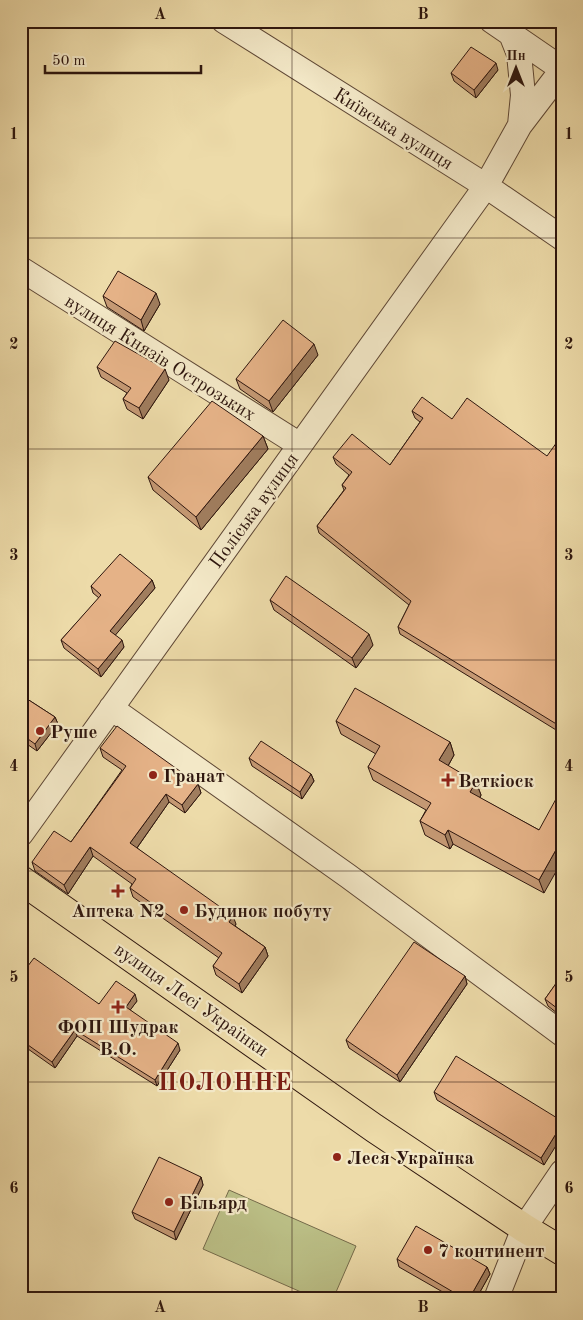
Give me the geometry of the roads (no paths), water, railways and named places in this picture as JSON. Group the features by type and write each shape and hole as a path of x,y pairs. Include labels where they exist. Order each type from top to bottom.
{"main road":[{"name":"вулиця Лесі Українки","path":"23,885 374,1128 524,1228 562,1251"}],"street":[{"name":"Київська вулиця","path":"224,21 486,186 562,238"},
{"path":"502,28 562,69 520,126"},
{"path":"502,28 519,54 523,95 520,126"},
{"name":"Поліська вулиця","path":"21,834 486,186 520,126"},
{"name":"вулиця Князів Острозьких","path":"21,269 300,445"},
{"path":"111,708 348,876 562,1034"},
{"path":"496,1299 524,1228 562,1172"}],"place":[{"name":"Руше","path":"40,731"},
{"name":"Гранат","path":"153,775"},
{"name":"Веткіоск","path":"448,780"},
{"name":"Аптека N2","path":"118,891"},
{"name":"Будинок побуту","path":"184,910"},
{"name":"ФОП Шудрак В.О.","path":"118,1007"},
{"name":"Леся Українка","path":"337,1157"},
{"name":"Більярд","path":"169,1202"},
{"name":"7 континент","path":"428,1250"}],"district":[{"name":"ПОЛОННЕ","path":"225,1082"}]}
